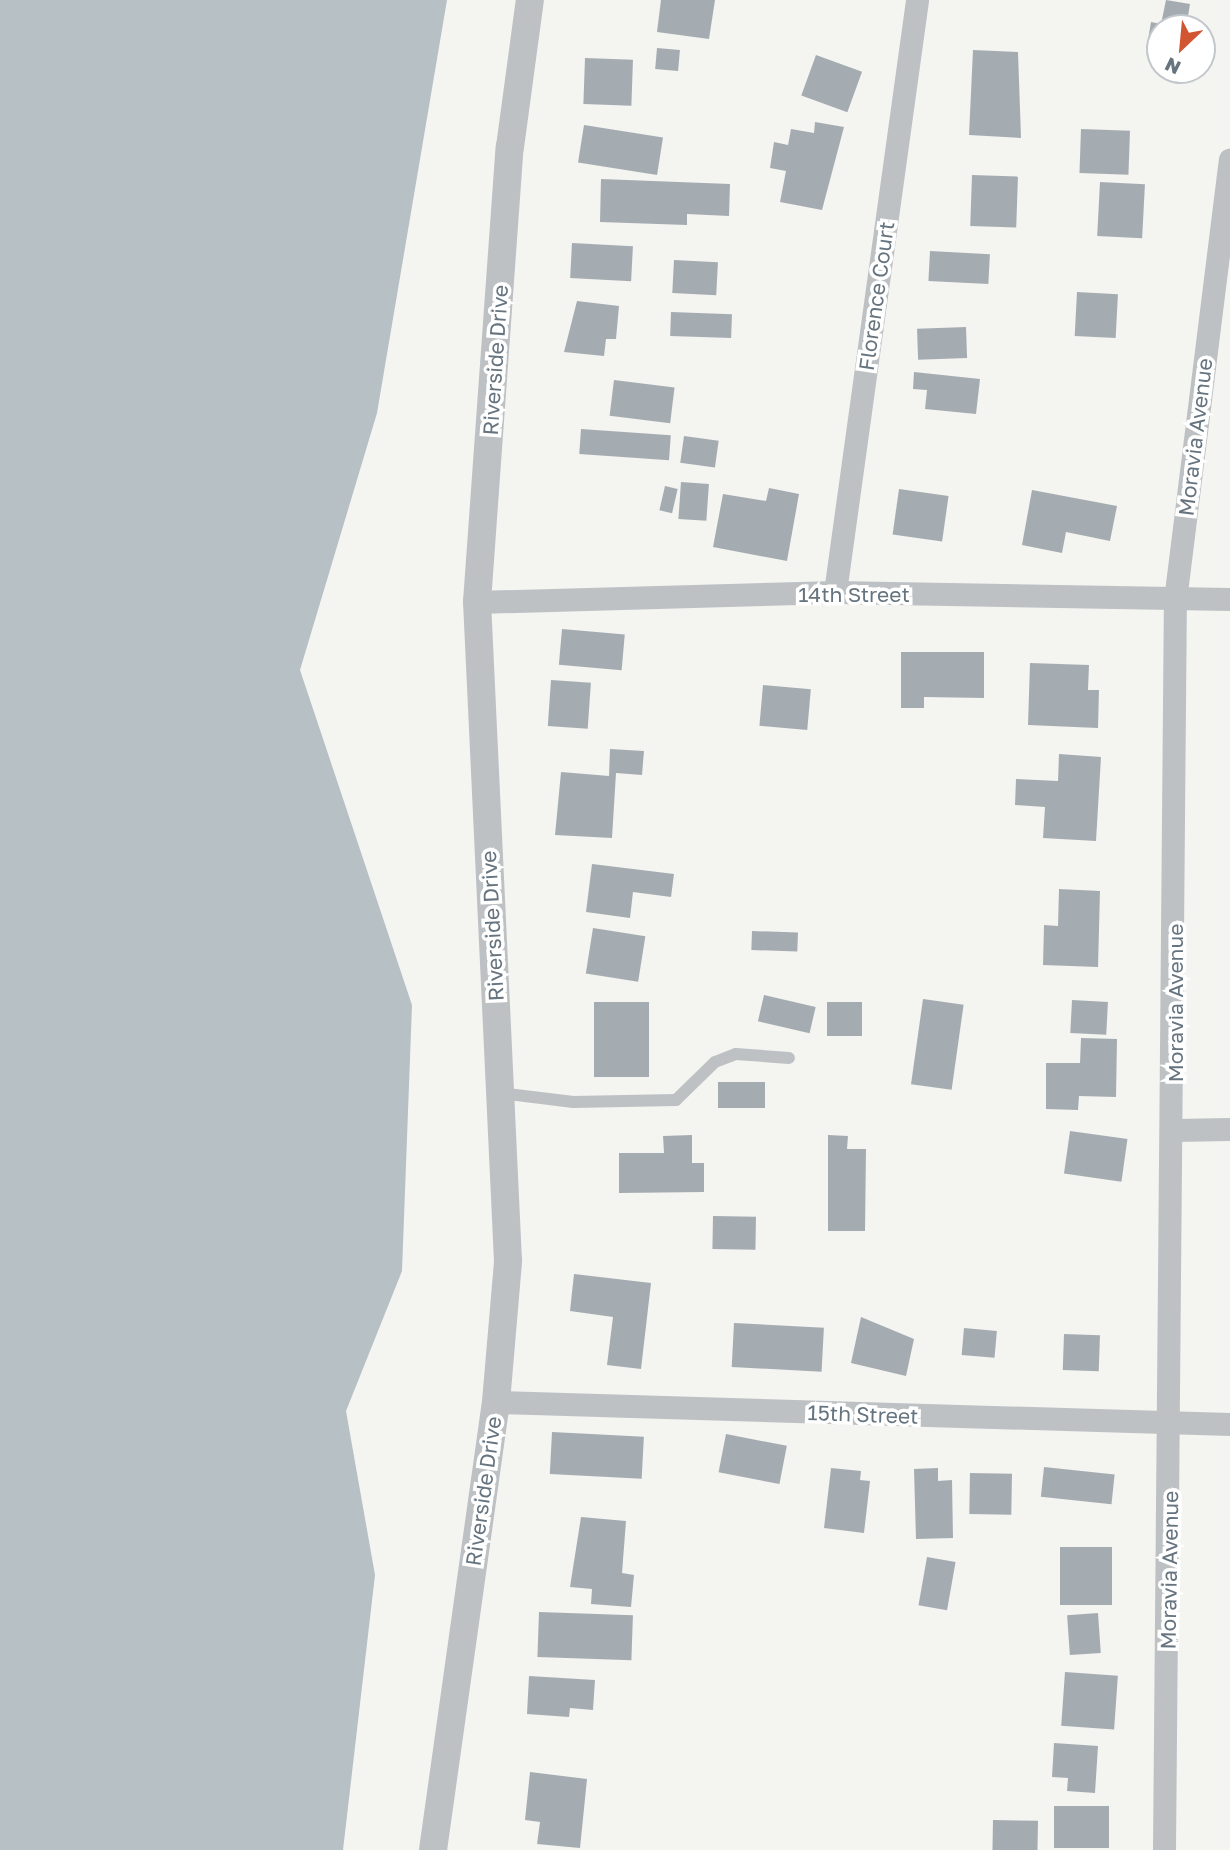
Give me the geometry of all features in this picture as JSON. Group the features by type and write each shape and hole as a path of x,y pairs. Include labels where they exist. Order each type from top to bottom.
{"street":[{"name":"Riverside Drive","path":"433,1850 496,1402 508,1261 477,603 510,147 530,0"},
{"name":"Florence Court","path":"835,592 917,0"},
{"name":"Moravia Avenue","path":"1164,1850 1175,1130 1175,600 1230,159"},
{"name":"14th Street","path":"477,603 835,592 1230,600"},
{"path":"1175,1130 1230,1129"},
{"name":"15th Street","path":"496,1402 1171,1424 1230,1423"}],"lane":[{"path":"500,1093 573,1102 676,1100 715,1062 736,1054 789,1058"}],"shaded area":[{"path":"0,0 447,0 377,413 300,670 412,1005 402,1271 346,1411 375,1575 343,1850 0,1850"}],"building":[{"path":"661,0 715,0 709,39 657,32"},
{"path":"1166,0 1190,4 1188,14 1163,14"},
{"path":"657,48 680,50 678,71 655,69"},
{"path":"973,50 1018,52 1021,138 969,135"},
{"path":"816,55 862,72 847,112 801,95"},
{"path":"585,58 633,60 631,106 583,104"},
{"path":"815,122 844,127 822,210 780,202 786,171 770,168 774,142 788,145 791,129 814,133"},
{"path":"584,125 663,138 657,175 578,163"},
{"path":"1081,129 1130,131 1128,175 1079,173"},
{"path":"972,175 1018,177 1016,228 970,226"},
{"path":"601,179 730,184 729,216 687,214 687,225 600,222"},
{"path":"1100,182 1145,184 1142,238 1097,236"},
{"path":"572,243 633,246 631,281 570,278"},
{"path":"930,251 990,254 988,284 928,281"},
{"path":"674,260 718,262 716,295 672,293"},
{"path":"1077,292 1118,294 1116,338 1075,336"},
{"path":"577,301 619,306 616,339 606,339 604,356 564,352"},
{"path":"671,312 732,314 731,338 670,336"},
{"path":"966,327 967,358 918,360 917,329"},
{"path":"914,372 980,379 976,414 925,409 927,390 913,389"},
{"path":"614,380 675,387 670,423 610,416"},
{"path":"581,429 671,435 669,460 579,454"},
{"path":"684,436 719,441 715,468 680,463"},
{"path":"681,482 709,484 706,521 678,519"},
{"path":"665,486 678,489 672,513 659,510"},
{"path":"769,488 799,494 787,561 713,547 723,494 766,501"},
{"path":"899,489 949,496 942,542 893,535"},
{"path":"1032,490 1117,506 1110,541 1066,532 1062,553 1022,545"},
{"path":"562,629 625,634 622,670 559,665"},
{"path":"901,652 984,652 984,698 924,697 924,708 901,708"},
{"path":"1030,663 1089,665 1088,690 1099,690 1098,728 1028,725"},
{"path":"551,680 591,683 588,729 548,726"},
{"path":"763,685 811,689 807,730 759,726"},
{"path":"610,749 644,751 642,775 616,773 612,838 555,835 561,772 609,776"},
{"path":"1059,754 1101,757 1096,841 1043,838 1045,807 1015,805 1016,779 1058,781"},
{"path":"592,864 674,874 671,897 633,892 630,918 586,912"},
{"path":"1059,889 1100,891 1098,967 1043,965 1044,925 1058,926"},
{"path":"593,928 645,936 638,982 586,973"},
{"path":"752,931 798,933 797,952 751,950"},
{"path":"764,995 816,1007 810,1033 758,1021"},
{"path":"923,999 964,1005 952,1090 911,1084"},
{"path":"1072,1000 1108,1002 1106,1035 1070,1033"},
{"path":"594,1002 649,1002 649,1077 594,1077"},
{"path":"827,1002 862,1002 862,1036 827,1036"},
{"path":"1081,1038 1117,1039 1116,1097 1079,1096 1078,1110 1046,1109 1046,1063 1080,1063"},
{"path":"718,1082 765,1082 765,1108 718,1108"},
{"path":"1070,1131 1127,1139 1121,1182 1064,1174"},
{"path":"692,1135 692,1163 704,1163 704,1192 619,1193 619,1153 664,1153 663,1136"},
{"path":"828,1135 848,1136 847,1149 866,1149 865,1231 828,1231"},
{"path":"713,1216 756,1217 755,1250 712,1249"},
{"path":"574,1274 651,1283 641,1369 607,1365 613,1317 570,1311"},
{"path":"861,1317 914,1339 906,1376 851,1363"},
{"path":"734,1323 824,1328 822,1372 732,1367"},
{"path":"964,1328 997,1331 995,1358 962,1355"},
{"path":"1064,1334 1100,1335 1099,1371 1063,1370"},
{"path":"552,1432 644,1437 642,1479 550,1474"},
{"path":"726,1434 787,1446 779,1484 719,1472"},
{"path":"1044,1467 1115,1474 1111,1504 1041,1497"},
{"path":"831,1468 861,1471 860,1480 870,1481 864,1533 824,1528"},
{"path":"938,1468 938,1481 952,1480 953,1538 916,1539 914,1469"},
{"path":"970,1473 1012,1474 1011,1515 969,1514"},
{"path":"581,1517 626,1521 622,1573 634,1575 631,1607 591,1604 592,1589 570,1587"},
{"path":"1060,1547 1112,1547 1112,1605 1060,1605"},
{"path":"927,1557 956,1562 947,1610 918,1605"},
{"path":"539,1612 633,1615 631,1660 537,1657"},
{"path":"1098,1613 1101,1653 1070,1655 1067,1615"},
{"path":"1065,1672 1118,1676 1114,1730 1061,1726"},
{"path":"529,1676 595,1680 593,1710 570,1708 569,1717 527,1714"},
{"path":"1054,1743 1098,1746 1095,1793 1067,1791 1068,1778 1052,1777"},
{"path":"530,1772 587,1779 580,1848 537,1844 540,1822 525,1820"},
{"path":"1054,1806 1109,1806 1109,1848 1054,1848"},
{"path":"993,1820 1038,1821 1037,1850 992,1850"}]}
